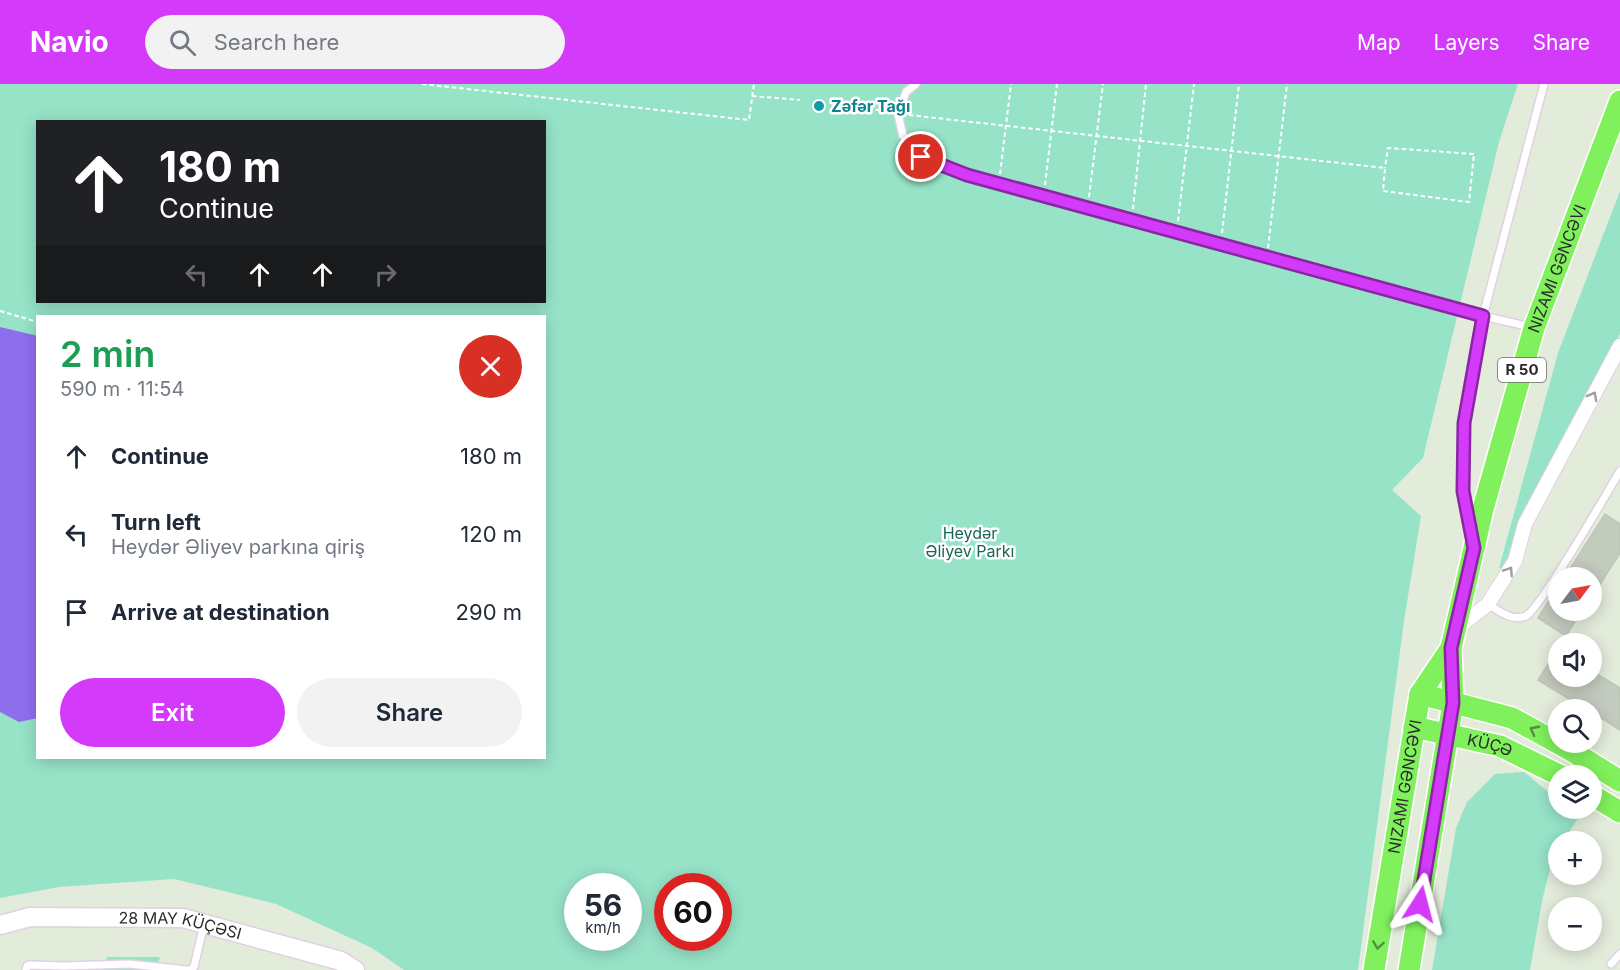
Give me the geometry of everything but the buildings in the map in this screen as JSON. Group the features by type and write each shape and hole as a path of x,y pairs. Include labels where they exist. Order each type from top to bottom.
{"main road":[{"name":"NIZAMI GƏNCƏVI","path":"1409,970 1453,703 1453,638 1483,509 1534,328 1620,101"},
{"name":"NIZAMI GƏNCƏVI","path":"1374,970 1420,694 1453,638"},
{"path":"1420,694 1512,718 1620,781"},
{"name":"KÜÇƏ","path":"1414,727 1500,746 1548,770"},
{"path":"1602,801 1620,812"},
{"name":"28 MAY KÜÇƏSI","path":"0,925 30,917 183,918 341,961 355,970"}],"street":[{"path":"1453,638 1488,604 1515,561 1525,524 1620,346"}],"lane":[{"path":"916,84 906,92 898,114 903,136 921,157 967,175 1044,197 1534,328"},
{"path":"1474,548 1463,491 1464,423 1483,316 1544,84"},
{"path":"1488,604 1505,615 1518,618 1528,615 1536,607 1619,476"},
{"path":"26,970 29,965 63,968 129,964 190,970 194,967 204,924"},
{"path":"1611,964 1620,954"}],"path":[{"path":"422,84 749,120 754,84"},
{"path":"999,184 1011,84"},
{"path":"1044,197 1057,84"},
{"path":"1088,208 1103,84"},
{"path":"1131,220 1146,84"},
{"path":"1176,232 1194,84"},
{"path":"1221,245 1239,84"},
{"path":"1267,257 1287,84"},
{"path":"752,96 800,100"},
{"path":"839,104 898,114 1385,168"},
{"path":"1388,148 1474,154 1469,202 1383,191 1385,168 1388,148"},
{"path":"0,311 36,321"}],"green space":[{"name":"Heydər Əliyev Parkı","path":"0,84 1518,84 1499,142 1423,458 1392,490 1421,516 1404,621 1358,970 404,970 372,948 276,904 174,879 59,887 0,898"},
{"path":"1620,191 1620,334 1563,436 1522,521 1507,567 1499,568 1558,353"},
{"path":"1524,772 1548,792 1548,819 1578,819 1570,831 1548,831 1548,877 1530,970 1432,970 1456,828 1467,802 1495,774"},
{"path":"107,957 160,957 157,970 103,970"}],"shaded area":[{"path":"0,327 36,336 36,718 19,722 0,712"}],"place":[{"name":"Zəfər Tağı","path":"819,106"}],"route":[{"path":"921,157 967,175 1483,316 1464,423 1463,491 1474,548 1451,648 1453,703 1420,904"}]}
